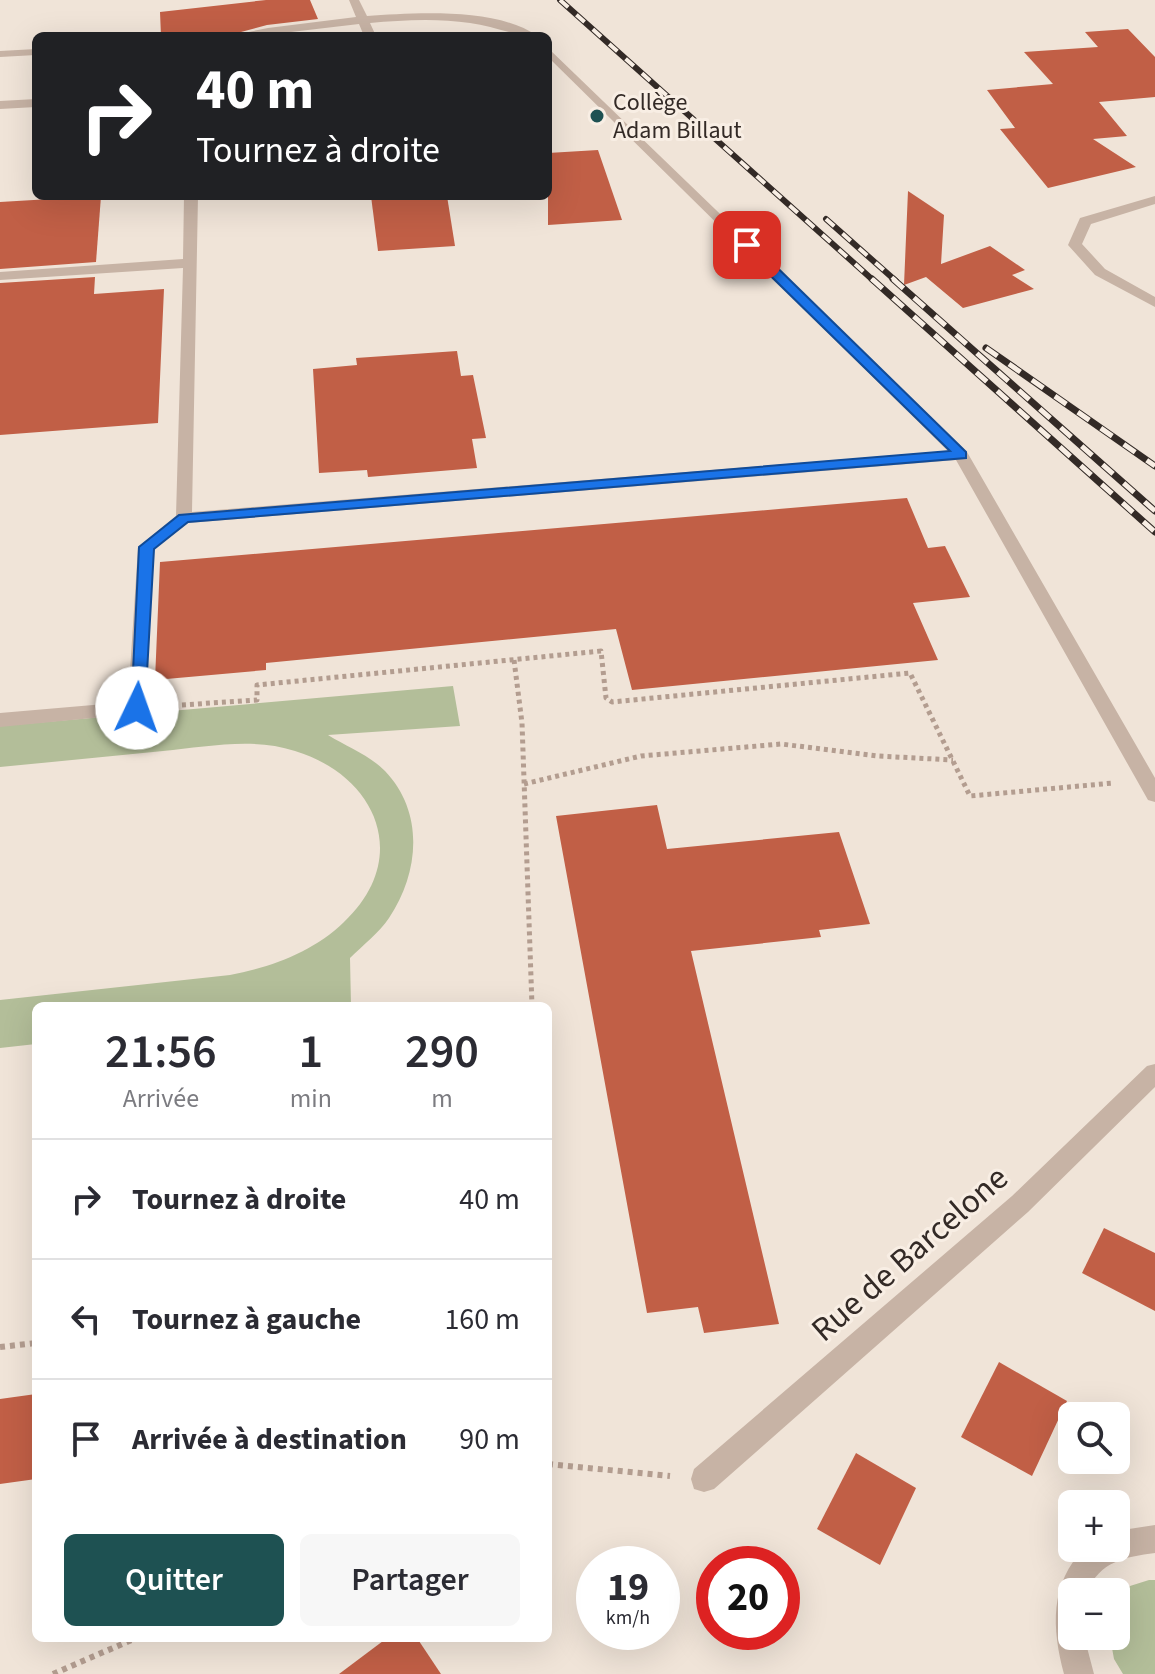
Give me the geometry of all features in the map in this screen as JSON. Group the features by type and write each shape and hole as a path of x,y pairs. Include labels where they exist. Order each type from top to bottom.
{"street":[{"path":"354,0 368,32"},
{"path":"262,32 362,17 405,5 484,16 522,32"},
{"path":"0,54 32,52"},
{"path":"552,55 961,455 1151,788"},
{"path":"0,105 32,103"},
{"path":"184,518 191,200"},
{"path":"1155,200 1085,221 1075,245 1100,272 1155,303"},
{"path":"0,276 188,263"},
{"path":"0,720 137,708 146,547 184,518 961,455"},
{"name":"Rue de Barcelone","path":"704,1479 1020,1204 1155,1073"},
{"path":"1130,1543 1155,1539"},
{"path":"1079,1674 1068,1641 1067,1606 1077,1576 1090,1562"}],"path":[{"path":"137,708 257,700 257,685 601,651 606,698 612,702 910,673 970,796 1151,788"},
{"path":"514,660 524,784 532,1002"},
{"path":"524,784 641,756 781,744 878,756 953,760"},
{"path":"0,1347 32,1343"},
{"path":"552,1464 704,1479"},
{"path":"53,1674 127,1642"}],"green space":[{"path":"453,686 460,726 328,735 365,755 385,771 407,805 412,824 411,863 399,900 381,929 350,958 351,1002 32,1002 32,1044 0,1048 0,1000 230,975 276,963 305,950 332,933 365,897 377,872 380,846 376,822 364,799 347,779 323,763 295,751 263,745 229,744 0,767 0,726"},
{"path":"1155,1580 1155,1674 1123,1674 1114,1659 1112,1650 1130,1650 1130,1586"}],"building":[{"path":"266,0 310,0 318,19 267,25 241,32 161,32 160,12"},
{"path":"1128,29 1155,57 1155,97 1099,102 1127,136 1093,139 1136,167 1048,188 1000,129 1015,128 987,90 1053,84 1024,52 1098,47 1085,32"},
{"path":"598,150 622,220 548,225 548,200 552,200 552,153"},
{"path":"908,191 944,215 941,264 990,246 1025,270 1012,275 1034,289 963,308 926,277 904,285"},
{"path":"101,200 96,262 0,269 0,202"},
{"path":"372,200 448,200 455,246 378,251"},
{"path":"95,277 94,294 164,289 158,423 0,435 0,283"},
{"path":"457,351 461,376 473,375 486,438 472,439 477,468 368,477 367,470 319,473 313,369 357,365 356,358"},
{"path":"907,498 928,548 945,546 970,597 913,603 938,660 632,690 616,629 266,663 266,670 155,680 160,562"},
{"path":"657,805 667,849 839,832 870,924 819,930 821,937 691,951 779,1324 704,1333 698,1307 647,1313 556,816"},
{"path":"1104,1228 1155,1253 1155,1311 1082,1273"},
{"path":"999,1362 1067,1401 1058,1402 1058,1420 1032,1476 961,1437"},
{"path":"32,1395 32,1480 0,1484 0,1399"},
{"path":"856,1453 916,1488 880,1565 817,1529"},
{"path":"382,1642 420,1642 441,1674 339,1674"}],"railway":[{"path":"560,0 874,281"},
{"path":"826,219 896,281"},
{"path":"872,279 1155,532"},
{"path":"893,279 1155,511"},
{"path":"986,348 1155,466"}],"place":[{"name":"Collège Adam Billaut","path":"597,116"}],"route":[{"path":"137,708 146,547 184,518 961,455 747,245"}]}
